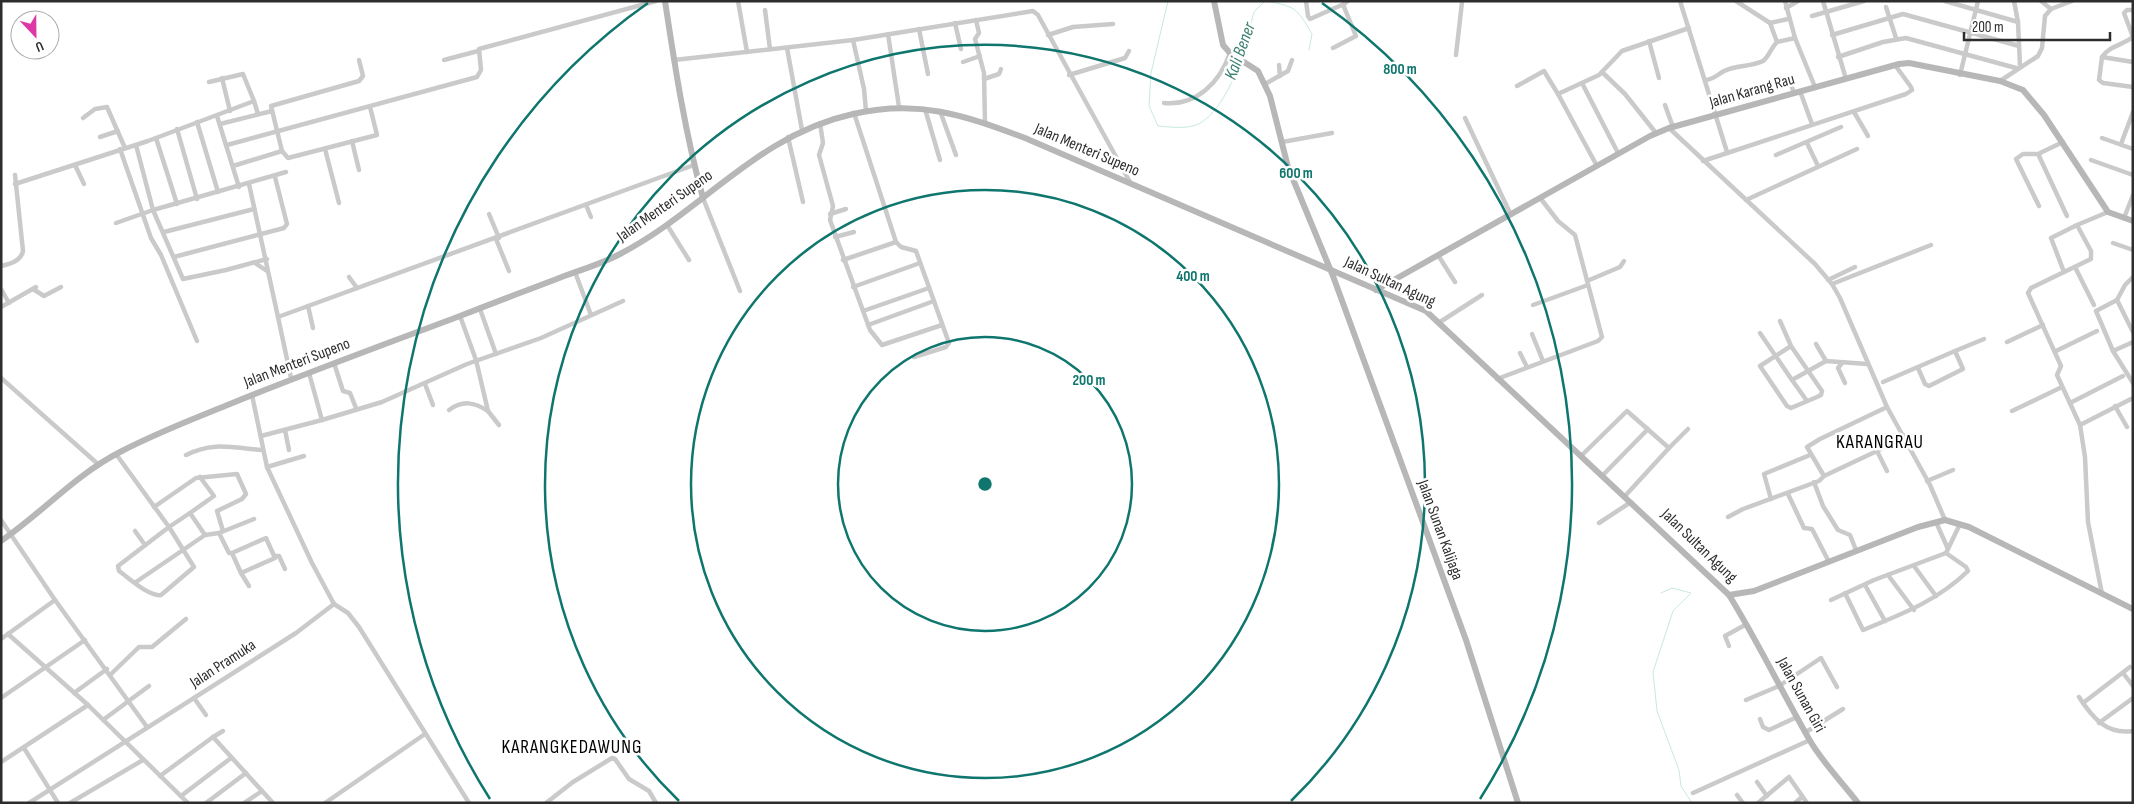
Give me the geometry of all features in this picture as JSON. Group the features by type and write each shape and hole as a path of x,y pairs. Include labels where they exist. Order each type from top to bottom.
{"street":[{"path":"444,60 656,1"},
{"path":"665,1 694,165 703,198 740,291"},
{"path":"738,1 747,52"},
{"path":"1164,102 1188,101 1210,88 1231,54 1222,41 1214,1"},
{"path":"1306,1 1310,19 1346,2 1356,36 1333,48"},
{"path":"1680,1 1717,114 1727,152"},
{"path":"1736,1 1770,23 1778,42"},
{"path":"1785,1 1788,19 1815,87"},
{"path":"1786,8 1798,1"},
{"path":"1823,1 1846,79"},
{"path":"1812,16 1864,1"},
{"path":"1945,1 2018,22"},
{"path":"1960,75 1978,1"},
{"path":"2014,1 2018,22 2018,67"},
{"path":"2041,1 2051,9"},
{"path":"2000,81 2018,67 2040,54 2043,24 2051,9 2072,1"},
{"path":"1456,55 1461,2"},
{"path":"1886,7 1896,38"},
{"path":"765,10 770,49"},
{"path":"674,60 853,40 1033,10 1038,15 1069,75 1131,184"},
{"path":"2133,10 2127,10 2124,13 2133,37 2107,50 2102,57 2098,75 2100,81 2133,87"},
{"path":"1832,35 1889,17 1906,14 2019,46"},
{"path":"1770,23 1788,19"},
{"path":"976,20 979,33 976,39 984,79 985,123"},
{"path":"955,23 961,49"},
{"path":"1048,35 1073,27 1113,24"},
{"path":"1558,94 1602,72 1622,51 1689,28"},
{"path":"919,30 928,74"},
{"path":"888,34 899,107"},
{"path":"1706,80 1718,77 1726,70 1762,61 1768,56 1770,49 1778,42 1795,38"},
{"path":"1838,57 1896,38 1906,38 2018,67"},
{"path":"853,40 863,83 866,111"},
{"path":"1650,40 1659,78"},
{"path":"787,48 802,130"},
{"path":"227,145 276,130 370,107 479,76 481,70 478,51"},
{"path":"1069,75 1125,58 1129,51"},
{"name":"Jalan Sunan Kalijaga","path":"1231,54 1258,71 1265,84 1275,112 1294,183 1331,270 1466,640 1518,803"},
{"path":"963,62 980,56"},
{"path":"2102,57 2133,62"},
{"path":"359,60 363,76 359,81 271,106 282,151 288,158 377,135 370,107"},
{"path":"1265,84 1288,71 1292,60"},
{"name":"Jalan Karang Rau","path":"1376,290 1656,133 1671,127 1895,65 1909,64 2000,81 2023,90 2063,142 2108,212"},
{"path":"1279,65 1280,76"},
{"path":"1703,161 1812,124 1854,112 1912,90 1910,84 1895,65"},
{"path":"984,79 999,74 1001,69"},
{"path":"1517,86 1544,71 1597,166"},
{"path":"1602,72 1625,94 1656,133"},
{"path":"209,82 243,74 258,114"},
{"path":"222,78 230,111"},
{"path":"1789,79 1812,124"},
{"path":"1582,83 1618,154"},
{"path":"15,184 136,145 254,101"},
{"path":"1666,105 1671,127 1703,161 1795,245 1830,282 1840,298 1867,364 1880,384 1887,407 1927,481 1945,520"},
{"path":"83,118 95,108 107,107 118,131 141,214 197,341"},
{"name":"Jalan Menteri Supeno","path":"1,541 70,484 116,454 152,436 291,378 480,309 616,256 667,225 769,148 802,130 854,113 899,107 939,110 961,114 1131,184 1331,270"},
{"path":"924,109 940,160"},
{"path":"939,110 956,155"},
{"path":"220,124 272,111"},
{"path":"1854,112 1868,136"},
{"path":"2121,144 2133,112"},
{"path":"854,113 896,242 902,247 915,251 948,345 914,357"},
{"path":"217,116 239,187"},
{"path":"1464,118 1511,216"},
{"path":"197,122 218,192"},
{"path":"820,123 823,143 819,155 833,206 829,217 868,325 882,345 942,325"},
{"path":"1776,155 1841,128"},
{"path":"177,129 197,199"},
{"path":"100,137 118,131"},
{"path":"1282,142 1332,133"},
{"path":"788,137 804,202"},
{"path":"156,138 177,204"},
{"path":"2102,138 2133,149"},
{"path":"352,142 359,170"},
{"path":"2040,206 2016,159 2023,154 2039,154 2063,142"},
{"path":"1807,143 1818,166"},
{"path":"136,145 153,210 184,279 267,260"},
{"path":"1746,200 1857,148"},
{"path":"325,149 340,204"},
{"path":"234,166 282,151"},
{"path":"2039,154 2067,216"},
{"path":"2091,160 2133,176"},
{"path":"76,165 84,184"},
{"path":"278,317 694,165"},
{"path":"116,223 153,210 275,177 286,172"},
{"path":"1,266 21,257 23,251 15,175"},
{"path":"174,257 280,229 286,225 275,177"},
{"path":"249,184 267,260 267,271 291,378"},
{"path":"2124,218 2133,195"},
{"path":"1497,379 1598,341 1602,337 1575,236 1558,221 1541,199"},
{"path":"586,205 591,217"},
{"path":"164,232 254,209"},
{"path":"830,214 846,209"},
{"path":"2064,272 2051,238 2108,212 2133,221"},
{"path":"489,214 509,271"},
{"path":"667,225 689,260"},
{"path":"2077,225 2092,256 2088,261 2029,291 2056,351 2061,366 2057,375 2080,425 2085,457 2089,530 2103,596"},
{"path":"835,237 854,232"},
{"path":"843,260 896,242"},
{"path":"2113,243 2133,250"},
{"path":"1830,282 1931,245"},
{"path":"1438,255 1455,282"},
{"path":"1533,305 1588,283 1620,267 1624,261"},
{"path":"255,263 267,271"},
{"path":"853,287 920,263"},
{"path":"1830,282 1855,266"},
{"path":"2075,267 2094,304"},
{"name":"Jalan Sultan Agung","path":"1331,270 1426,311 1440,322 1497,379 1625,496 1729,595 1754,590 1856,550 1945,520 1960,524 2014,548 2103,596 2133,609"},
{"path":"574,272 591,315"},
{"path":"349,277 357,288"},
{"path":"2133,278 2125,285 2117,300 2096,311 2113,351 2133,383"},
{"path":"1,307 34,288 44,296 61,287"},
{"path":"863,311 929,288"},
{"path":"1,289 9,303"},
{"path":"1440,322 1482,295"},
{"path":"2117,300 2132,328"},
{"path":"868,325 934,301"},
{"path":"261,436 382,402 476,360 541,338 623,302"},
{"path":"308,306 313,328"},
{"path":"480,309 496,354"},
{"path":"460,316 476,360 488,411 499,425"},
{"path":"1780,321 1791,346 1822,393 1791,408 1787,406 1760,368 1791,346"},
{"path":"2007,342 2043,325"},
{"path":"2056,351 2097,331"},
{"path":"1760,333 1807,401"},
{"path":"1532,334 1543,361"},
{"path":"1880,384 1984,339"},
{"path":"2113,351 2133,342"},
{"path":"1816,344 1826,361"},
{"path":"1918,368 1925,384 1929,386 1963,369 1955,351"},
{"path":"1520,353 1527,367"},
{"path":"1792,380 1826,361 1867,364"},
{"path":"334,363 343,391 350,393 356,408"},
{"path":"1842,363 1839,370 1845,383"},
{"path":"309,373 322,420"},
{"path":"2070,403 2123,376"},
{"path":"1,378 99,465"},
{"path":"425,384 433,404"},
{"path":"2012,411 2062,387"},
{"path":"252,395 267,467 312,563 334,604 348,613 360,627 469,803"},
{"path":"2080,425 2131,398"},
{"path":"450,410 456,405 467,402 488,411"},
{"path":"2115,406 2127,427"},
{"path":"1824,476 1810,455 1808,447 1814,442 1887,407"},
{"path":"1581,456 1626,411 1669,448"},
{"path":"1602,476 1648,429"},
{"path":"1625,496 1688,429"},
{"path":"285,430 289,450"},
{"path":"1728,517 1814,482 1877,451 1902,435"},
{"path":"186,455 201,447 214,445 263,450"},
{"path":"1877,451 1887,471"},
{"path":"116,454 169,527 194,567 168,591 156,595 119,571 118,567 145,544 169,527 190,512 214,496 200,477"},
{"path":"1771,499 1764,474 1810,455"},
{"path":"267,467 304,456"},
{"path":"1927,481 1953,470"},
{"path":"154,508 186,484 200,477 235,473 241,479 246,491 245,496 217,511 221,532 229,553 232,553 249,586"},
{"path":"1814,482 1823,506 1838,530 1850,535 1856,550"},
{"path":"1788,494 1804,528 1812,529 1829,562"},
{"path":"1599,523 1631,502"},
{"path":"190,512 205,535"},
{"path":"136,582 205,535 221,532 254,519"},
{"path":"1,520 55,600 147,727"},
{"path":"1845,594 1862,629 1914,610 1936,596 1968,571 1966,567 1947,551 1936,522"},
{"path":"1831,600 1947,551 1960,524"},
{"path":"135,531 145,544"},
{"path":"232,553 266,538 274,556"},
{"path":"274,556 279,555 285,570"},
{"path":"241,573 272,560 274,556"},
{"path":"1914,566 1936,596"},
{"path":"1888,575 1914,610"},
{"path":"1865,585 1885,621"},
{"name":"Jalan Sunan Giri","path":"1729,595 1779,686 1795,709 1797,717 1810,740 1858,803"},
{"path":"1,639 55,600"},
{"name":"Jalan Pramuka","path":"29,803 296,633 334,604"},
{"path":"110,675 139,647 152,646 186,619"},
{"path":"1729,646 1725,636 1745,625"},
{"path":"8,634 88,705 188,803"},
{"path":"1,698 85,640"},
{"path":"1746,700 1779,686 1821,658 1837,687"},
{"path":"2083,703 2130,667"},
{"path":"74,693 107,670"},
{"path":"2123,673 2133,686"},
{"path":"103,720 149,686"},
{"path":"2079,697 2099,723 2113,730 2133,731"},
{"path":"194,698 206,715"},
{"path":"2099,723 2133,698"},
{"path":"1,762 88,705"},
{"path":"1806,732 1843,709"},
{"path":"1760,719 1763,727 1768,730 1797,717"},
{"path":"160,776 223,731"},
{"path":"325,803 425,734"},
{"path":"213,737 273,803"},
{"path":"1693,793 1810,740"},
{"path":"24,748 52,789 58,803"},
{"path":"181,796 231,758"},
{"path":"546,803 583,775 612,758 615,759 632,782 649,791 656,803"},
{"path":"70,803 142,760"},
{"path":"206,803 246,773"},
{"path":"1758,803 1788,777 1806,803"},
{"path":"1757,782 1767,796"},
{"path":"244,803 262,791"},
{"path":"1737,796 1743,803"},
{"path":"1795,803 1802,797"}],"waterway":[{"name":"Kali Bener","path":"1168,1 1151,73 1149,106 1158,126 1187,127 1203,121 1223,98 1240,62"},
{"name":"Kali Bener","path":"1242,56 1254,12 1265,1 1289,7 1298,13 1312,34 1309,50"},
{"path":"1661,593 1672,588 1691,593 1673,611 1653,672 1657,711 1679,770 1681,786 1692,803"}],"district":[{"name":"KARANGRAU","path":"1880,442"},
{"name":"KARANGKEDAWUNG","path":"572,747"}]}
